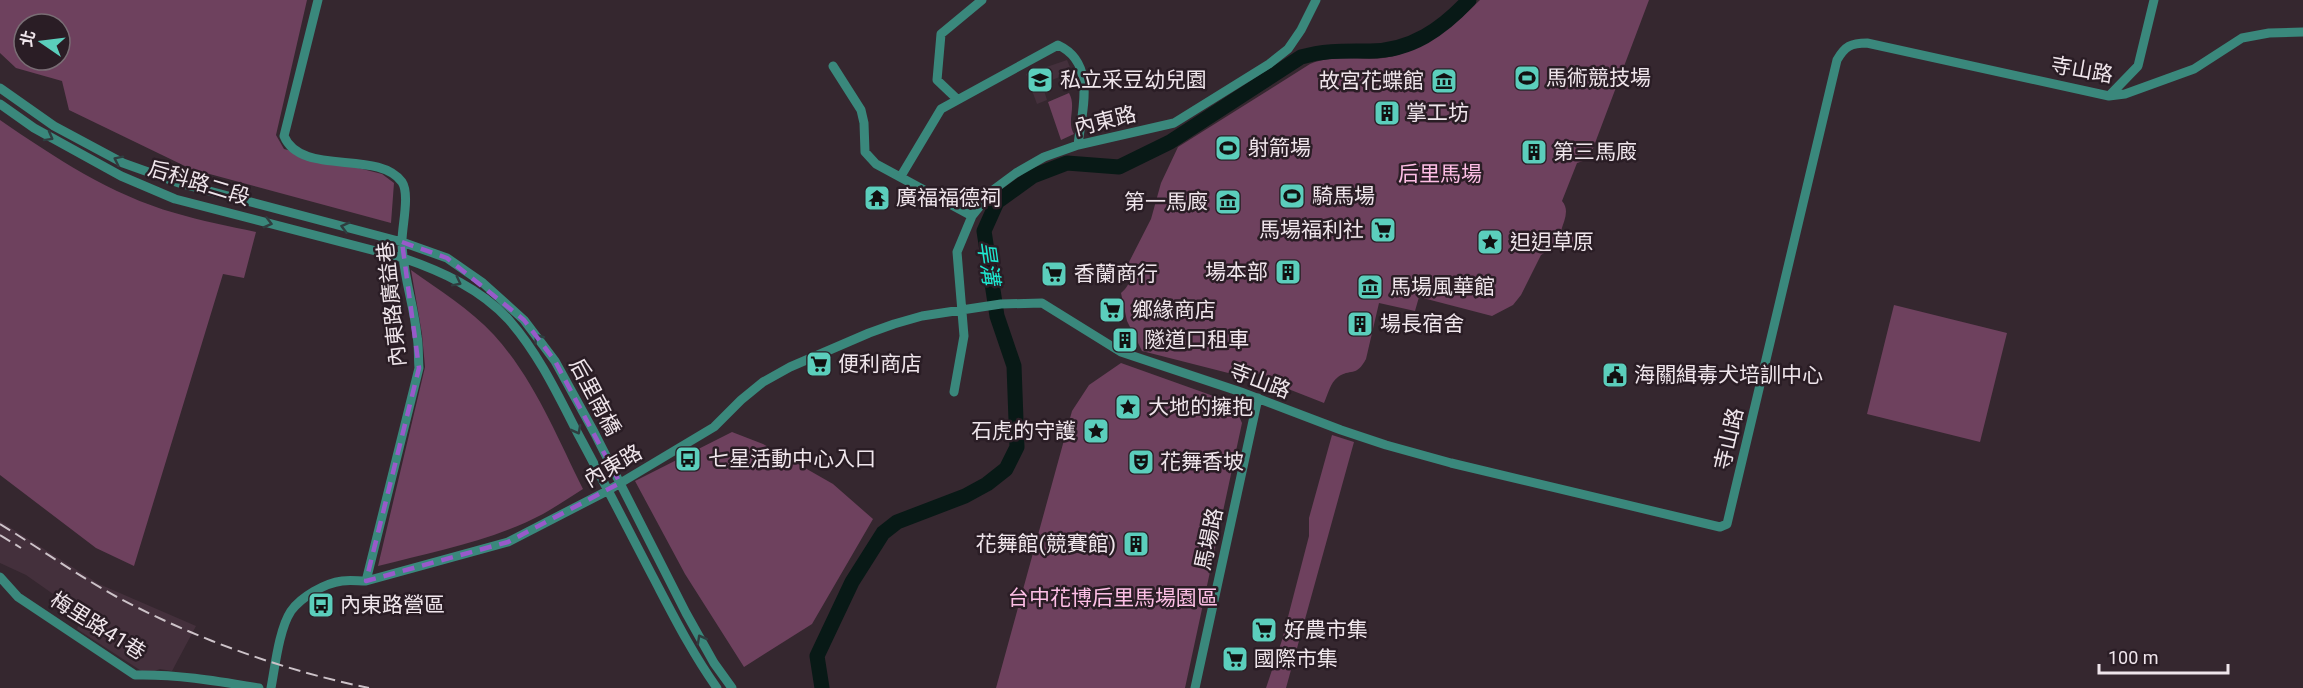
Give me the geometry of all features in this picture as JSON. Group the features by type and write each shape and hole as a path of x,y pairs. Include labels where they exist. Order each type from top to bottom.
{"street":[{"name":"內東路廣益巷","path":"318,0 284,136 288,146 304,156 380,169 399,179 404,186 403,258 417,335 419,368 366,581"},
{"path":"957,99 937,80 941,34 982,0"},
{"name":"內東路","path":"961,310 957,252 972,216 993,190 1044,157 1078,145 1174,123 1269,64 1288,49 1301,30 1316,0"},
{"path":"2109,96 2138,66 2154,0"},
{"name":"寺山路","path":"982,307 1042,303 1121,352 1258,398 1386,446 1720,527 1727,524 1837,60 1845,47 1856,43 1867,43 2109,96 2125,94 2194,69 2242,39 2269,33 2303,32"},
{"path":"901,176 941,109 1058,45 1070,51 1080,66 1085,84 1078,145"},
{"path":"833,66 861,110 865,152 876,164 972,216"},
{"name":"后科路二段","path":"0,88 54,126 123,163 179,183 402,242"},
{"name":"后科路二段","path":"0,104 34,129 111,171 175,199 403,258"},
{"name":"后里南橋","path":"402,242 447,258 483,283 524,320 555,361 594,432 686,613 714,663 732,688"},
{"name":"后里南橋","path":"403,258 426,266 472,289 508,319 529,345 541,362 703,669 717,688"},
{"name":"內東路","path":"271,688 282,634 291,612 305,598 324,586 342,581 366,581 508,542 607,491 714,427 763,382 790,367 894,324 921,316 982,307"},
{"path":"954,392 964,336 961,310"},
{"name":"馬場路","path":"1195,688 1258,398"},
{"name":"梅里路41巷","path":"0,577 18,597 135,675 151,674 161,677 178,675 259,688"},
{"path":"159,688 161,677"}],"highlighted area":[{"path":"402,242 447,258 524,320 555,361 620,483 508,542 366,581 419,368"}],"shaded area":[{"name":"私立采豆幼兒園","path":"1067,60 1078,86 1067,90 1062,76 1042,84 1047,100 1037,104 1026,74"},
{"path":"0,521 99,584 196,626 172,671 160,669 146,674 77,629 83,615 26,575 0,563"}],"green space":[{"path":"0,0 307,0 276,135 284,149 382,174 394,183 391,223 191,169 69,110 62,81 30,72 72,72 72,12 12,12 12,64 0,53"},
{"name":"后里馬場","path":"1480,0 1649,0 1589,159 1577,163 1562,201 1566,212 1561,231 1579,235 1576,241 1559,244 1541,255 1521,295 1513,305 1492,316 1419,297 1415,311 1379,303 1366,359 1356,371 1342,374 1335,379 1324,403 1273,383 1274,378 1246,370 1244,377 1142,351 1127,321 1121,293 1129,281 1127,266 1151,219 1161,183 1178,147 1310,64 1332,59 1385,58 1401,54 1430,41"},
{"path":"1069,93 1074,134 1061,140 1048,102"},
{"path":"0,120 62,161 128,196 185,216 256,232 244,278 223,274 134,566 96,548 0,475"},
{"path":"411,270 475,317 508,352 544,409 583,489 543,514 503,532 378,566 425,367"},
{"path":"1894,305 2007,333 1980,442 1867,414"},
{"name":"台中花博后里馬場園區","path":"1121,363 1233,403 1242,423 1185,688 996,688 1072,411 1089,385"},
{"path":"732,432 763,444 833,484 873,519 812,624 744,667 685,574 635,481"},
{"path":"1332,435 1354,442 1286,688 1266,688 1282,640 1309,536 1309,518"}],"waterway":[{"name":"旱溝","path":"822,688 817,656 852,582 883,533 897,522 965,496 987,484 1006,469 1017,447 1014,366 997,316 984,231 997,202 1033,176 1067,163 1119,167 1170,142 1301,57 1327,52 1385,50 1412,43 1437,29 1469,0"}],"railway":[{"path":"0,524 102,589 177,626 240,652 336,681 369,688"},
{"path":"0,535 21,548"}],"place":[{"name":"馬術競技場","path":"1527,78"},
{"name":"私立采豆幼兒園","path":"1040,80"},
{"name":"故宮花蝶館","path":"1444,81"},
{"name":"掌工坊","path":"1387,113"},
{"name":"射箭場","path":"1228,148"},
{"name":"第三馬廄","path":"1534,152"},
{"name":"騎馬場","path":"1292,196"},
{"name":"廣福福德祠","path":"877,198"},
{"name":"第一馬廄","path":"1228,202"},
{"name":"馬場福利社","path":"1383,230"},
{"name":"𨑨迌草原","path":"1490,242"},
{"name":"場本部","path":"1288,272"},
{"name":"香蘭商行","path":"1054,274"},
{"name":"馬場風華館","path":"1370,287"},
{"name":"鄉緣商店","path":"1112,310"},
{"name":"場長宿舍","path":"1360,324"},
{"name":"隧道口租車","path":"1125,340"},
{"name":"便利商店","path":"819,364"},
{"name":"海關緝毒犬培訓中心","path":"1615,375"},
{"name":"大地的擁抱","path":"1128,407"},
{"name":"石虎的守護","path":"1096,431"},
{"name":"七星活動中心入口","path":"688,459"},
{"name":"花舞香坡","path":"1141,462"},
{"name":"花舞館(競賽館)","path":"1136,544"},
{"name":"內東路營區","path":"321,605"},
{"name":"好農市集","path":"1264,630"},
{"name":"國際市集","path":"1235,659"}]}
